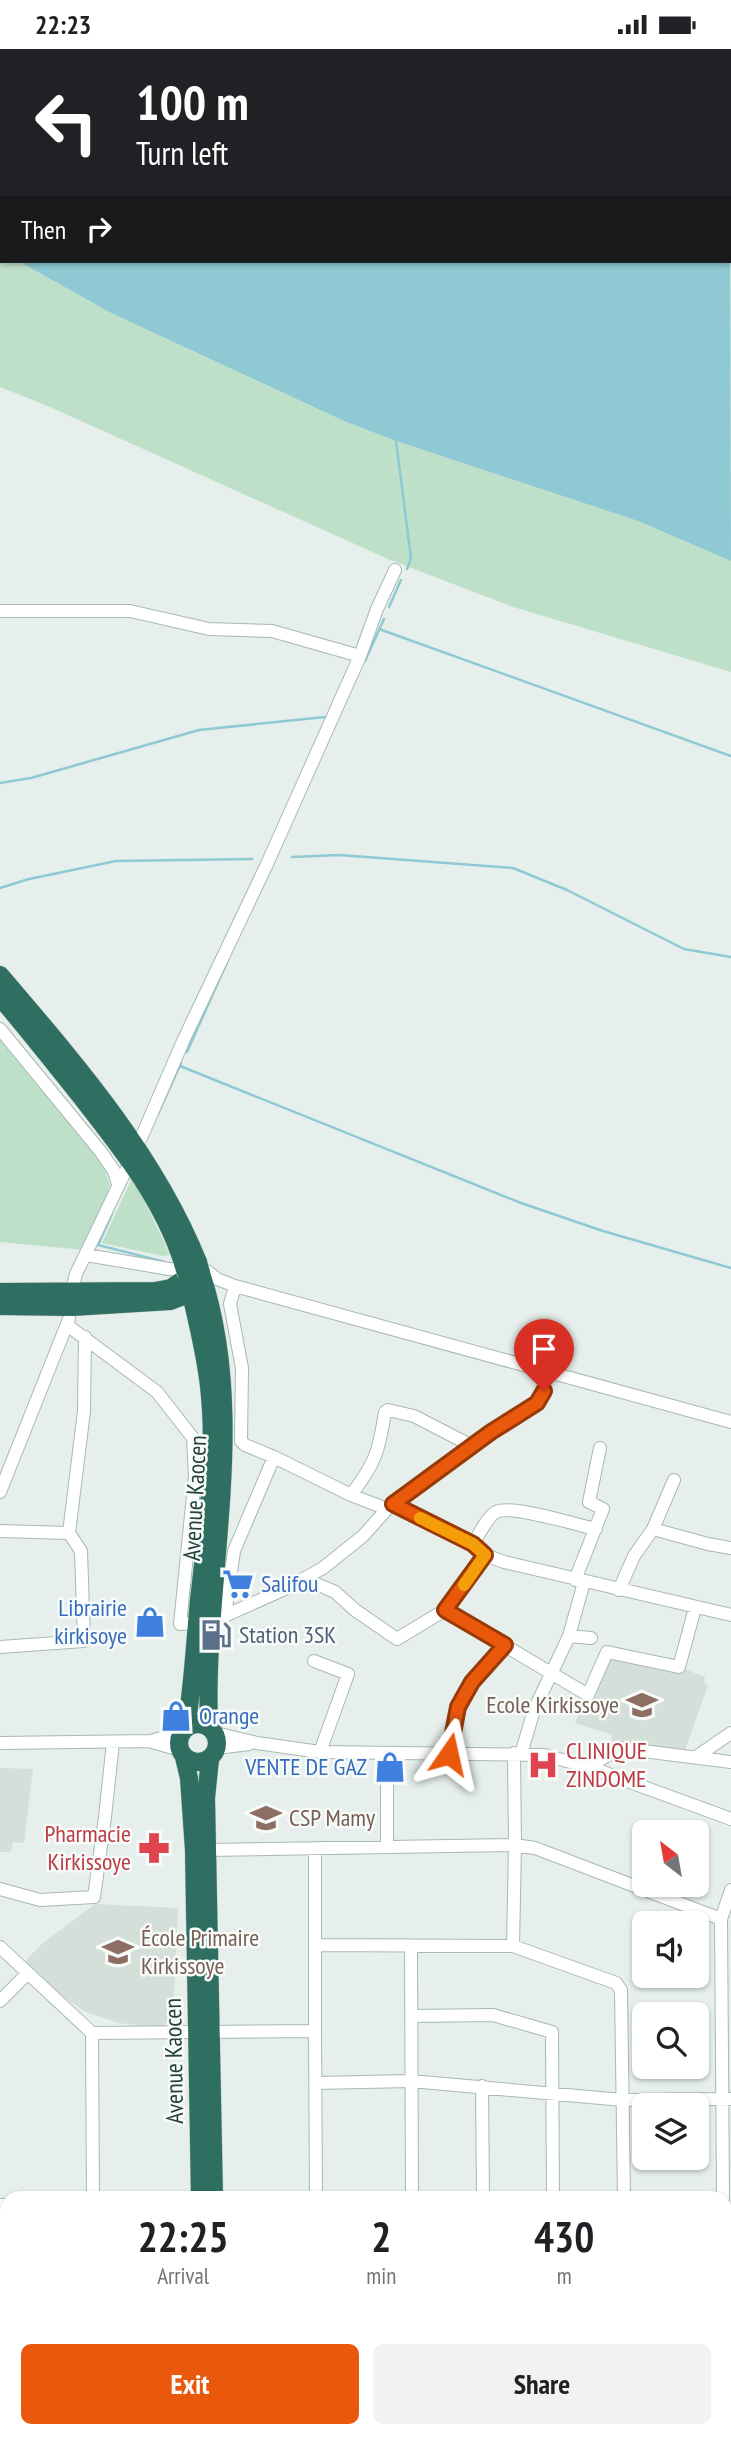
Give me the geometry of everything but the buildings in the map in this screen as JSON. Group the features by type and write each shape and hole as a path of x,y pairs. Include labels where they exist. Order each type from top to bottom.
{"highway":[{"path":"0,975 139,1148 179,1217 193,1274"},
{"path":"0,997 128,1157 154,1197 193,1274"},
{"path":"170,1301 193,1274"},
{"path":"0,1292 70,1307 167,1289 193,1274"},
{"name":"Avenue Kaocen","path":"193,1274 209,1387 212,1439 208,1691 213,1742 206,1798 205,2032 200,2191"},
{"name":"Avenue Kaocen","path":"193,1274 208,1295 217,1338 225,1459 211,1621 192,1689 183,1742 189,1778 194,1850 214,2191"},
{"path":"0,1307 70,1307 170,1301 185,1308 198,1323"},
{"path":"197,1723 213,1742 197,1762 183,1742 197,1723"}],"street":[{"path":"141,1138 360,656 395,570"},
{"path":"0,611 130,611 209,629 272,631 360,656"},
{"path":"0,1029 101,1152 114,1171 118,1184"},
{"path":"0,1492 70,1307 76,1274 126,1170"},
{"path":"86,1255 169,1269 207,1271 235,1286 731,1422"},
{"path":"235,1286 230,1304 242,1368 241,1441 244,1445 351,1495 390,1506 473,1544 485,1555 504,1562 731,1615"},
{"path":"70,1307 85,1337 110,1359 158,1392 193,1438 195,1476 180,1624 211,1621 305,1579 323,1568 363,1536 390,1506 537,1403 544,1391"},
{"path":"0,1647 84,1641 81,1551 69,1533 84,1412 85,1337"},
{"path":"351,1495 370,1471 381,1440 385,1412 388,1410 414,1416 472,1446"},
{"path":"513,1946 517,1753 569,1636 580,1581 603,1509 589,1501 600,1448"},
{"path":"211,1621 234,1551 274,1457"},
{"path":"620,1590 634,1556 653,1529 674,1480"},
{"path":"473,1544 493,1514 501,1510 533,1513 596,1529"},
{"path":"653,1529 731,1548"},
{"path":"0,1531 69,1533"},
{"path":"305,1579 335,1592 355,1610 397,1639 445,1610 485,1555"},
{"path":"445,1610 588,1695 607,1652 679,1667 695,1608"},
{"path":"569,1636 591,1639"},
{"path":"449,1754 458,1707 472,1682 505,1645"},
{"path":"314,1661 348,1674 320,1752"},
{"path":"696,1757 731,1733"},
{"path":"0,1889 40,1900 94,1897 106,1817 113,1742"},
{"path":"0,1743 183,1742"},
{"path":"213,1742 257,1743 320,1752 544,1755 589,1767 731,1819"},
{"path":"589,1767 619,1748 731,1762"},
{"path":"387,1753 387,1847"},
{"path":"207,1850 515,1845 536,1848 721,1919"},
{"path":"315,1848 316,2191"},
{"path":"723,2191 726,2099 721,1919 731,1890"},
{"path":"316,1945 513,1946 620,1986 624,2191"},
{"path":"411,1946 412,2191"},
{"path":"0,1947 92,2032 315,2031"},
{"path":"0,2001 28,1973"},
{"path":"412,2016 493,2015 550,2031 553,2035 553,2191"},
{"path":"92,2032 93,2191"},
{"path":"316,2083 411,2081 623,2099 726,2099"},
{"path":"482,2086 483,2191"}],"shaded area":[{"name":"Ecole Kirkissoye","path":"606,1647 705,1677 704,1682 708,1685 682,1759 611,1747 612,1735 575,1723"},
{"path":"0,1768 33,1769 24,1843 13,1842 11,1852 0,1852"},
{"path":"95,1904 178,1908 173,2020 159,2028 119,2023 86,2012 58,1994 24,1962 42,1944"}],"green space":[{"path":"0,263 22,263 111,313 344,421 396,441 638,521 731,561 731,672 513,607 388,559 0,387"},
{"path":"0,1034 103,1163 110,1186 85,1250 0,1242"},
{"path":"133,1176 170,1255 163,1256 102,1243"}],"water":[{"path":"22,263 730,263 731,561 638,521 396,441 344,421 111,313"}],"waterway":[{"path":"396,441 411,558 407,569"},
{"path":"389,607 401,580"},
{"path":"365,661 384,619"},
{"path":"379,629 731,756"},
{"path":"0,783 31,778 199,730 325,717"},
{"path":"292,857 339,855 513,868 567,890 684,949 731,957"},
{"path":"0,888 29,879 116,861 252,859"},
{"path":"187,1052 228,960"},
{"path":"158,1114 181,1063"},
{"path":"180,1066 521,1203 603,1231 731,1268"},
{"path":"112,1214 98,1245 165,1262"}],"slow traffic":[{"path":"420,1518 473,1544 485,1555 464,1585"}],"place":[{"name":"Salifou","path":"238,1584"},
{"name":"Librairie kirkisoye","path":"150,1622"},
{"name":"Station 3SK","path":"216,1635"},
{"name":"Ecole Kirkissoye","path":"642,1705"},
{"name":"Orange","path":"176,1716"},
{"name":"CLINIQUE ZINDOME","path":"543,1765"},
{"name":"VENTE DE GAZ","path":"390,1767"},
{"name":"CSP Mamy","path":"266,1818"},
{"name":"Pharmacie Kirkissoye","path":"154,1848"},
{"name":"École Primaire Kirkissoye","path":"118,1952"}],"route":[{"path":"449,1754 458,1707 472,1682 505,1645 445,1610 485,1555 473,1544 393,1504 491,1432 537,1403 544,1391"}]}
